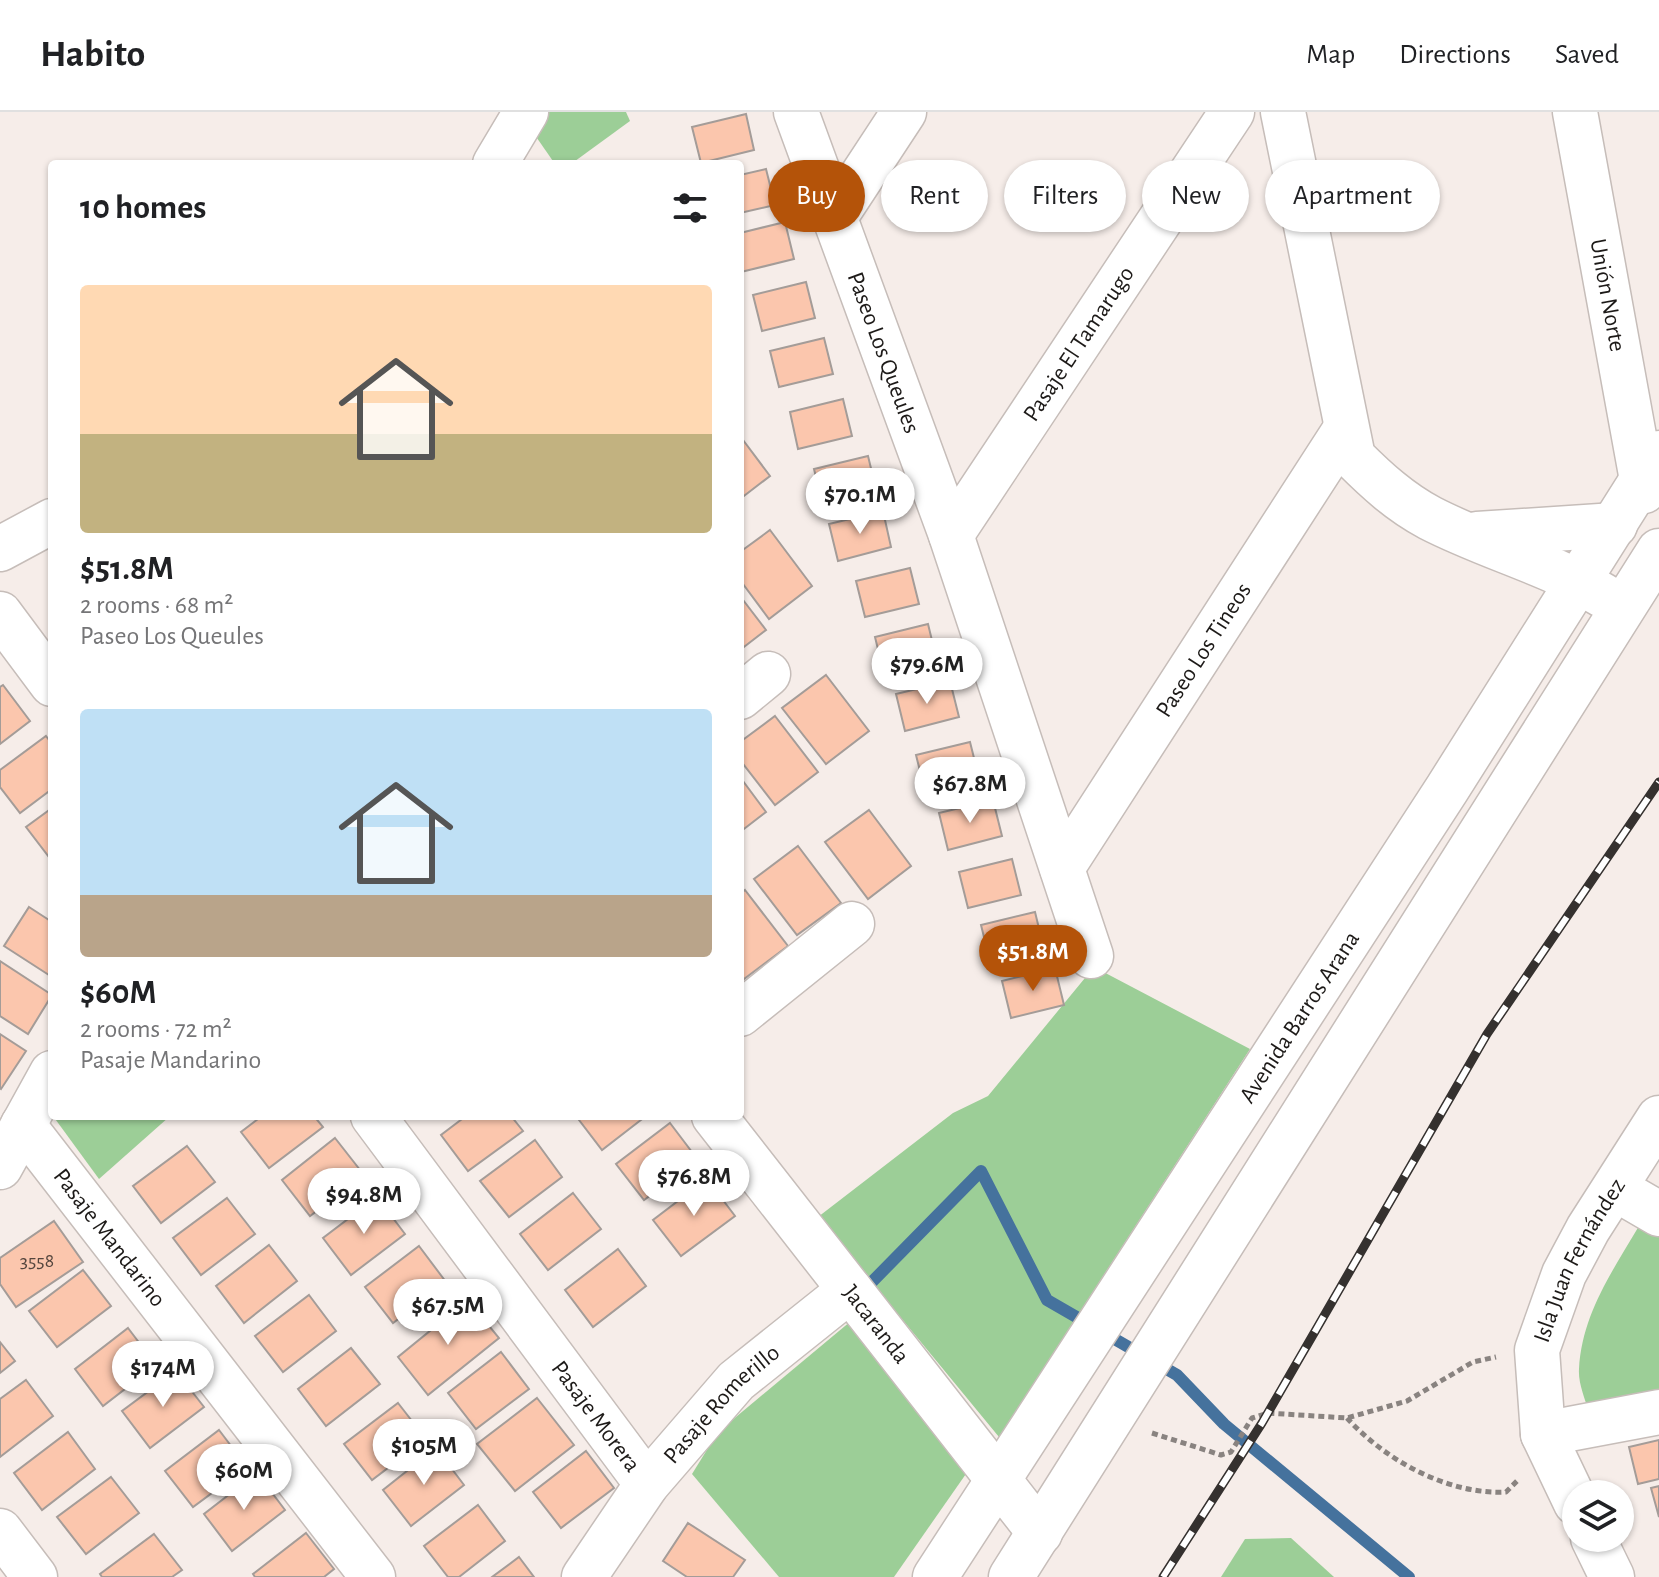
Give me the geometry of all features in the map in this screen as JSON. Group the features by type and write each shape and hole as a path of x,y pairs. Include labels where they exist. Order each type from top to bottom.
{"street":[{"path":"497,160 526,112"},
{"name":"Paseo Los Queules","path":"796,112 814,160"},
{"path":"865,171 904,112"},
{"name":"Pasaje El Tamarugo","path":"951,535 1232,112"},
{"path":"1283,112 1345,430 1353,457 1382,486 1429,518 1467,534 1579,581 1641,578"},
{"name":"Unión Norte","path":"1575,112 1641,378 1654,471 1641,578"},
{"name":"Paseo Los Queules","path":"840,232 951,535 1091,956"},
{"name":"Paseo Los Tineos","path":"1062,868 1345,430"},
{"name":"Avenida Barros Arana","path":"935,1577 1615,525 1654,471"},
{"path":"0,549 48,523"},
{"path":"1467,534 1615,525"},
{"path":"1011,1577 1641,578"},
{"path":"0,614 48,679"},
{"path":"744,1011 852,924"},
{"path":"0,1167 48,1080"},
{"name":"Isla Juan Fernández","path":"1565,1480 1543,1434 1537,1350 1564,1274 1588,1229 1659,1118"},
{"name":"Pasaje Morera","path":"376,1120 647,1484"},
{"name":"Jacaranda","path":"717,1120 1040,1533"},
{"name":"Pasaje Mandarino","path":"23,1125 373,1577"},
{"path":"1616,1189 1659,1214"},
{"name":"Pasaje Romerillo","path":"584,1577 647,1484 736,1381 850,1290"},
{"path":"1543,1434 1659,1412"},
{"path":"0,1531 35,1577"},
{"path":"1600,1552 1612,1577"}],"path":[{"path":"1112,1421 1221,1455 1231,1452 1252,1418 1268,1413 1347,1418 1407,1401 1473,1362 1537,1350"},
{"path":"1347,1418 1367,1440 1433,1479 1483,1493 1506,1492 1522,1476 1543,1434"}],"green space":[{"path":"536,112 626,112 630,121 576,160 552,160 530,128"},
{"path":"1094,967 1250,1049 999,1437 818,1217 953,1113 988,1096"},
{"path":"56,1120 166,1120 99,1179"},
{"path":"1639,1226 1659,1229 1659,1399 1589,1412 1579,1374 1586,1330 1600,1294"},
{"path":"851,1321 968,1471 894,1577 779,1577 692,1474 718,1432"},
{"path":"1291,1538 1334,1577 1221,1577 1245,1539"}],"building":[{"path":"746,114 754,150 700,160 692,127"},
{"path":"766,169 768,207 744,212 744,174"},
{"path":"768,226 768,232 787,232 794,259 744,271 744,232"},
{"path":"806,282 815,318 762,331 753,295"},
{"path":"824,338 833,374 779,387 770,351"},
{"path":"843,399 852,436 798,449 790,412"},
{"path":"744,441 770,476 744,496"},
{"path":"868,456 877,493 823,506 814,469"},
{"path":"883,511 891,547 838,561 829,524"},
{"path":"770,530 812,586 769,619 744,585 744,549"},
{"path":"910,568 919,604 865,617 856,581"},
{"path":"744,601 766,630 744,647"},
{"path":"928,624 937,661 884,674 875,637"},
{"path":"826,675 869,731 826,764 782,708"},
{"path":"950,681 959,717 905,731 896,694"},
{"path":"3,685 30,721 0,744 0,687"},
{"path":"775,716 818,772 775,805 744,765 744,739"},
{"path":"46,736 48,739 48,792 20,813 0,787 0,770"},
{"path":"970,742 979,778 925,791 916,755"},
{"path":"744,782 766,812 744,829"},
{"path":"993,800 1002,836 948,850 939,813"},
{"path":"869,810 911,866 868,899 825,842"},
{"path":"48,811 48,856 26,827"},
{"path":"798,846 841,903 797,935 754,879"},
{"path":"1012,859 1021,895 968,908 959,872"},
{"path":"744,891 788,946 744,979"},
{"path":"29,907 48,919 48,974 4,946"},
{"path":"1035,912 1044,949 990,961 981,925"},
{"path":"0,961 48,992 48,1002 28,1034 0,1016"},
{"path":"1055,968 1064,1005 1011,1018 1002,981"},
{"path":"0,1034 26,1051 1,1089 0,1088"},
{"path":"257,1120 317,1120 323,1127 269,1168 241,1132"},
{"path":"461,1120 514,1120 523,1131 468,1171 441,1135"},
{"path":"579,1120 641,1120 602,1150"},
{"path":"670,1123 698,1160 644,1200 616,1164"},
{"path":"335,1138 364,1175 310,1216 282,1180"},
{"path":"535,1140 562,1177 509,1217 480,1181"},
{"path":"187,1146 215,1182 161,1223 133,1186"},
{"path":"707,1179 735,1216 681,1256 653,1220"},
{"path":"573,1193 601,1229 548,1270 520,1234"},
{"path":"377,1197 405,1234 351,1275 323,1238"},
{"path":"227,1198 255,1234 201,1275 173,1238"},
{"path":"54,1221 83,1262 16,1307 0,1284 0,1258"},
{"path":"269,1245 297,1281 244,1323 216,1286"},
{"path":"419,1246 446,1282 393,1323 365,1287"},
{"path":"618,1249 646,1286 593,1327 565,1290"},
{"path":"83,1270 111,1306 57,1347 29,1311"},
{"path":"309,1295 336,1331 283,1372 255,1336"},
{"path":"468,1300 499,1338 428,1395 398,1357"},
{"path":"128,1328 156,1365 103,1406 75,1369"},
{"path":"0,1342 15,1361 0,1373"},
{"path":"351,1348 380,1384 326,1426 298,1389"},
{"path":"501,1352 529,1389 476,1429 448,1393"},
{"path":"176,1371 204,1407 150,1448 122,1411"},
{"path":"26,1380 53,1416 0,1457 0,1399"},
{"path":"537,1398 574,1445 515,1491 477,1444"},
{"path":"398,1403 426,1439 372,1480 344,1444"},
{"path":"219,1430 247,1467 193,1507 165,1471"},
{"path":"68,1432 95,1469 42,1510 14,1473"},
{"path":"1659,1440 1659,1479 1638,1484 1629,1447"},
{"path":"436,1448 464,1485 411,1526 383,1490"},
{"path":"586,1451 614,1488 561,1528 533,1492"},
{"path":"257,1473 285,1510 232,1551 204,1514"},
{"path":"111,1477 139,1513 86,1554 57,1517"},
{"path":"1659,1486 1659,1517 1651,1488"},
{"path":"478,1505 505,1541 459,1577 448,1577 424,1546"},
{"path":"688,1523 745,1560 733,1577 687,1577 663,1561"},
{"path":"306,1533 334,1569 324,1577 255,1577 253,1574"},
{"path":"154,1534 182,1570 172,1577 102,1577 100,1574"},
{"path":"519,1557 534,1577 492,1577"}],"waterway":[{"path":"862,1287 864,1290 981,1171 1047,1300 1177,1375 1224,1424 1409,1577"}],"railway":[{"path":"1163,1577 1262,1423 1487,1034 1659,782"}]}
